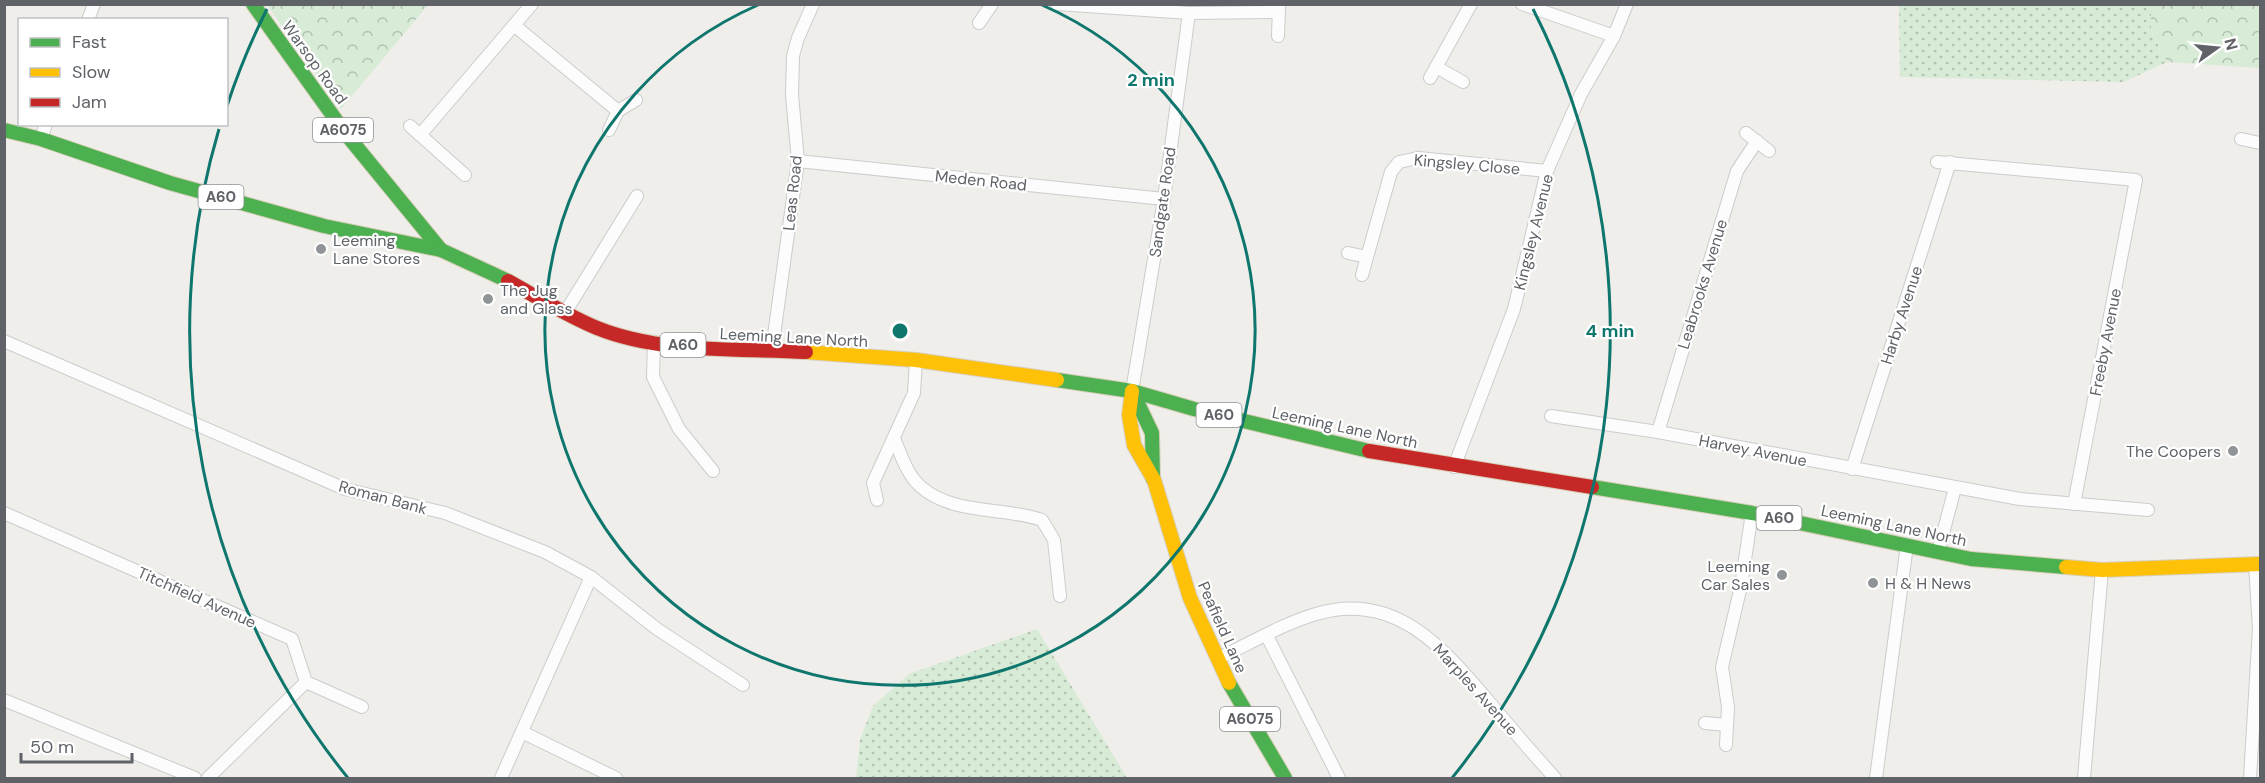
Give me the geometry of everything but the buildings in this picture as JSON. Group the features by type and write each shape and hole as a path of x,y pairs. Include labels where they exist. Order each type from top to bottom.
{"main road":[{"name":"Warsop Road","path":"253,4 346,134 441,250"},
{"name":"A60","path":"4,130 41,138 203,192 324,226 441,250"},
{"name":"Leeming Lane North","path":"441,250 462,258 598,328 654,342 717,349 771,350 916,360 1132,391 1194,409 1356,449 1454,467 1752,513 1938,552 2018,565 2102,570 2258,564"},
{"name":"Peafield Lane","path":"1132,391 1149,419 1155,444 1153,479"},
{"name":"Peafield Lane","path":"1132,391 1128,407 1130,432 1138,453 1153,479 1179,566 1216,659 1285,778"}],"street":[{"path":"420,135 532,4"},
{"name":"Leas Road","path":"771,350 798,160 792,95 793,56 813,4"},
{"path":"979,23 992,4"},
{"path":"1057,4 1143,7 1189,13 1279,8 1278,36"},
{"path":"1463,82 1433,72 1471,4"},
{"path":"1522,4 1614,36"},
{"name":"Kingsley Avenue","path":"1454,467 1514,309 1547,171 1581,94 1614,36 1627,4"},
{"name":"Sandgate Road","path":"1132,391 1164,199 1189,13"},
{"path":"515,26 618,111"},
{"path":"609,130 618,111 636,100"},
{"path":"41,138 45,126"},
{"path":"410,126 465,175"},
{"path":"1746,133 1769,151"},
{"path":"2241,139 2260,143"},
{"name":"Leabrooks Avenue","path":"1658,432 1737,171 1757,141"},
{"name":"Kingsley Close","path":"1362,275 1392,172 1399,162 1418,158 1547,171"},
{"name":"Meden Road","path":"798,160 1164,199"},
{"path":"1937,162 1950,162"},
{"name":"Freeby Avenue","path":"1950,162 2136,180 2074,504"},
{"name":"Harby Avenue","path":"1852,469 1950,162"},
{"path":"566,311 637,196"},
{"path":"1348,253 1367,257"},
{"name":"Roman Bank","path":"4,341 345,489 445,513 545,552 591,577 657,629 743,685"},
{"path":"654,342 653,378 679,429 713,471"},
{"path":"877,500 873,483 914,393 916,360"},
{"name":"Harvey Avenue","path":"1551,416 1658,432 2020,499 2148,510"},
{"path":"894,438 912,477 921,487 936,497 972,507 1029,515 1042,520 1054,540 1060,596"},
{"path":"1938,552 1955,488"},
{"name":"Titchfield Avenue","path":"4,513 292,639 306,682"},
{"path":"1726,745 1727,695 1722,683 1722,667 1741,586 1752,513"},
{"path":"1876,778 1907,545"},
{"path":"2250,778 2259,629 2258,564"},
{"path":"2084,778 2102,570"},
{"path":"501,778 591,577"},
{"name":"Marples Avenue","path":"1216,659 1309,616 1342,609 1385,614 1410,624 1432,639 1454,661 1555,778"},
{"path":"1267,636 1339,778"},
{"path":"208,778 306,682 362,707"},
{"path":"4,700 195,778"},
{"path":"1705,723 1727,725"},
{"path":"522,732 616,778"}],"green space":[{"path":"267,5 428,5 341,109"},
{"path":"1899,5 2151,5 2151,32 2167,62 2124,82 1900,77"},
{"path":"2151,5 2260,5 2260,68 2167,62 2151,32"},
{"path":"1037,629 1127,778 856,778 860,740 873,706 909,674"}],"traffic: fast":[{"path":"253,4 346,134 441,250"},
{"path":"4,130 41,139 170,183 324,226 441,250 508,281"},
{"path":"1057,380 1132,391 1194,409 1369,451"},
{"path":"1132,391 1152,433 1153,479"},
{"path":"1592,487 1752,513 1971,559 2066,567"},
{"path":"1229,683 1285,778"}],"traffic: slow":[{"path":"806,352 916,360 1057,380"},
{"path":"1132,391 1129,415 1134,445 1154,480 1190,598 1229,683"},
{"path":"2066,567 2102,570 2260,564"}],"traffic: jam":[{"path":"508,281 597,328 647,342 700,348 806,352"},
{"path":"1369,451 1592,487"}],"place":[{"name":"Leeming Lane Stores","path":"321,249"},
{"name":"The Jug and Glass","path":"488,299"},
{"name":"The Coopers","path":"2233,451"},
{"name":"Leeming Car Sales","path":"1782,575"},
{"name":"H & H News","path":"1873,583"}]}
